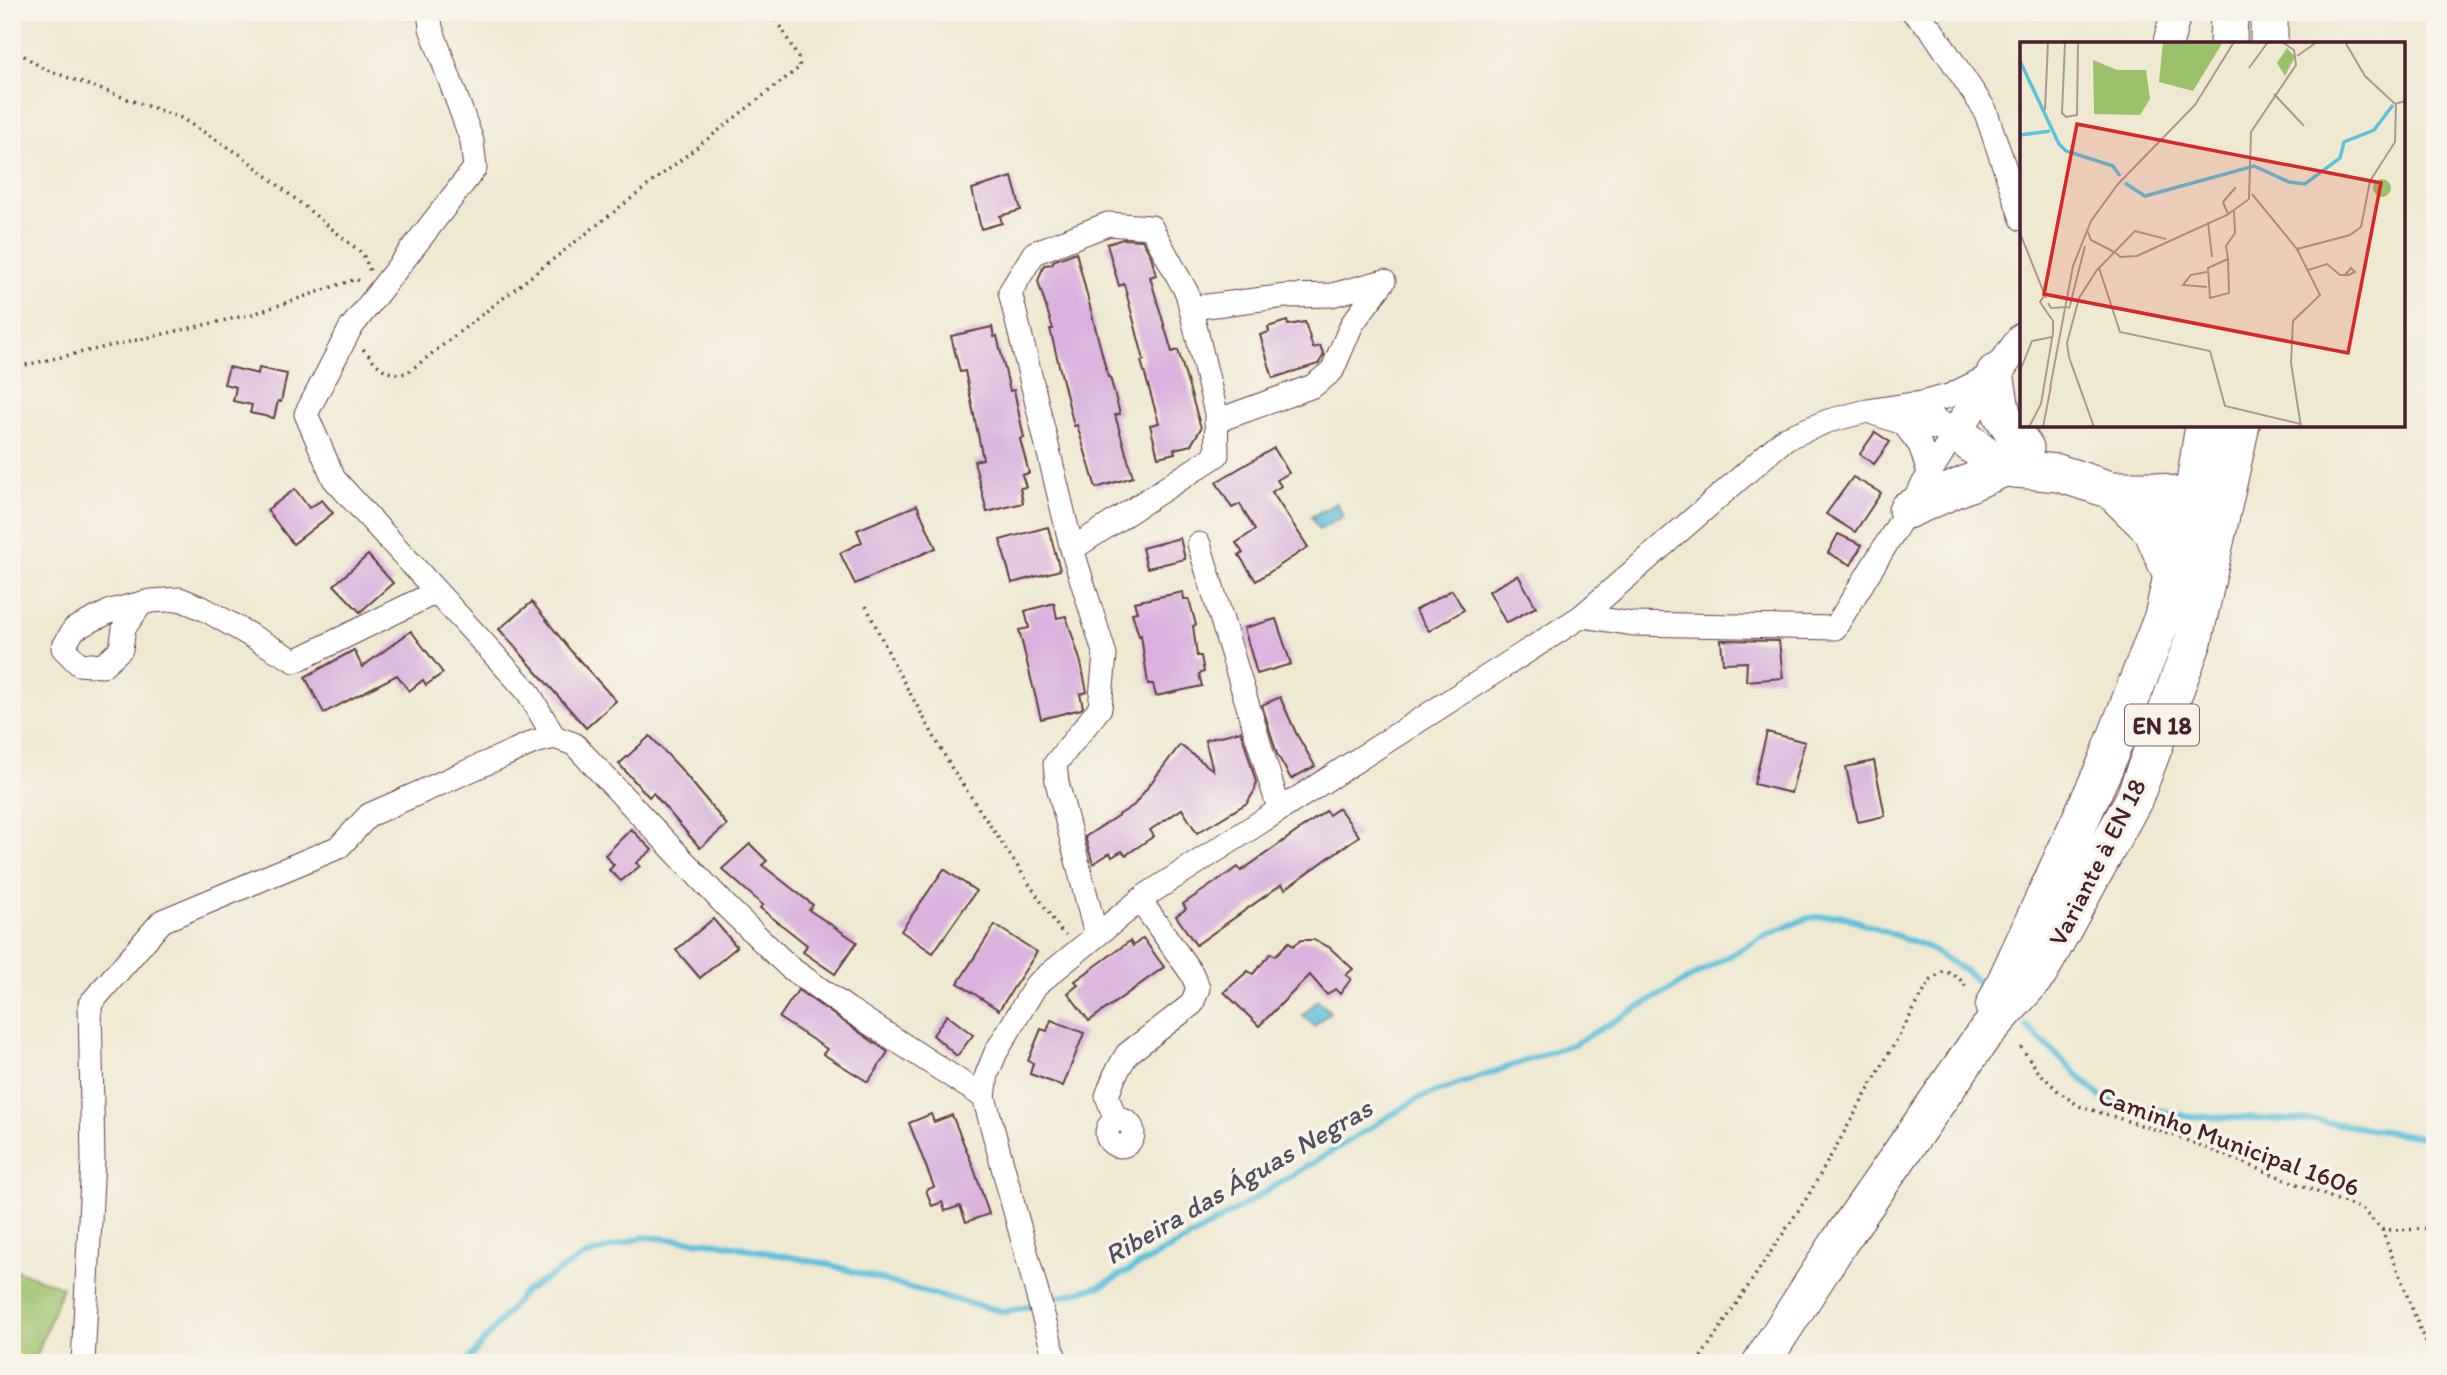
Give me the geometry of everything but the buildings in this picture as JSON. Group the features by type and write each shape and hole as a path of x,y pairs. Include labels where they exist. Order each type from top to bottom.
{"main road":[{"path":"2228,42 2229,12"},
{"path":"1995,373 2002,415 2015,458"},
{"name":"Variante à EN 18","path":"1762,1363 1840,1241 1982,1037 2039,972 2134,799 2193,642 2241,427"},
{"path":"1955,432 2015,458 2111,490 2150,490 2168,494 2189,521 2209,571"},
{"path":"2150,490 2202,439"},
{"name":"Variante à EN 18","path":"1982,1037 2105,765 2163,616 2189,521 2202,439"},
{"path":"1907,510 2015,458"},
{"path":"2111,490 2152,530 2172,576"},
{"path":"2152,530 2189,521 2224,506"}],"street":[{"path":"429,12 431,29 472,141 475,168 348,333 306,414 334,480 528,692 554,737"},
{"path":"1913,12 1931,29 1986,110 2020,213"},
{"path":"2168,42 2176,12"},
{"path":"1072,549 1217,454 1216,413 1187,293 1151,227 1108,224 1034,253 1010,292 1072,549 1105,654 1100,708 1055,764 1089,941"},
{"path":"1191,308 1286,296 1332,295 1384,281 1352,324 1332,370 1313,386 1216,421"},
{"path":"1582,616 1633,624 1835,628 1955,432 2020,341"},
{"path":"1908,414 1995,373"},
{"path":"1056,1363 984,1097 987,1074 996,1052 1036,985 1140,900 1582,616 1786,438 1828,421 1867,411 1908,414 1955,432"},
{"path":"1908,414 1929,473"},
{"path":"1199,544 1279,809"},
{"path":"141,604 180,599 206,610 295,661 436,592"},
{"path":"83,1363 93,1159 90,1004 162,921 339,846 369,815 534,742 554,737 574,744 727,907 789,967 848,1009 984,1097"},
{"path":"1116,1121 1107,1096 1127,1054 1192,1004 1198,988 1192,974 1140,900"}],"path":[{"path":"348,333 384,370 394,375 407,373 800,67 798,58 773,12"},
{"path":"12,48 44,69 181,118 241,155 363,254 378,292"},
{"path":"12,368 253,314 356,279 378,292"},
{"path":"866,606 896,668 951,767 1060,930 1089,941"},
{"path":"1697,1363 1808,1196 1930,981 1944,971 1958,977 1968,988"},
{"name":"Caminho Municipal 1606","path":"2021,1047 2038,1071 2059,1092 2079,1106 2176,1136 2363,1210 2382,1230 2433,1363"},
{"path":"2382,1230 2435,1229"}],"green space":[{"path":"12,1269 62,1287 34,1363 12,1363"}],"water":[{"path":"1337,503 1343,516 1319,530 1311,517"},
{"path":"1318,1000 1330,1012 1314,1026 1303,1015"}],"waterway":[{"name":"Ribeira das Águas Negras","path":"1045,1301 1100,1286 1193,1236 1419,1098 1574,1044 1766,935 1808,918 1840,915 1925,946 1967,972 1984,988"},
{"name":"Ribeira das Águas Negras","path":"2026,1026 2102,1098 2186,1116 2319,1121 2435,1139"},
{"name":"Ribeira das Águas Negras","path":"466,1363 524,1292 584,1256 644,1237 718,1243 827,1264 1006,1312 1035,1304"}]}
